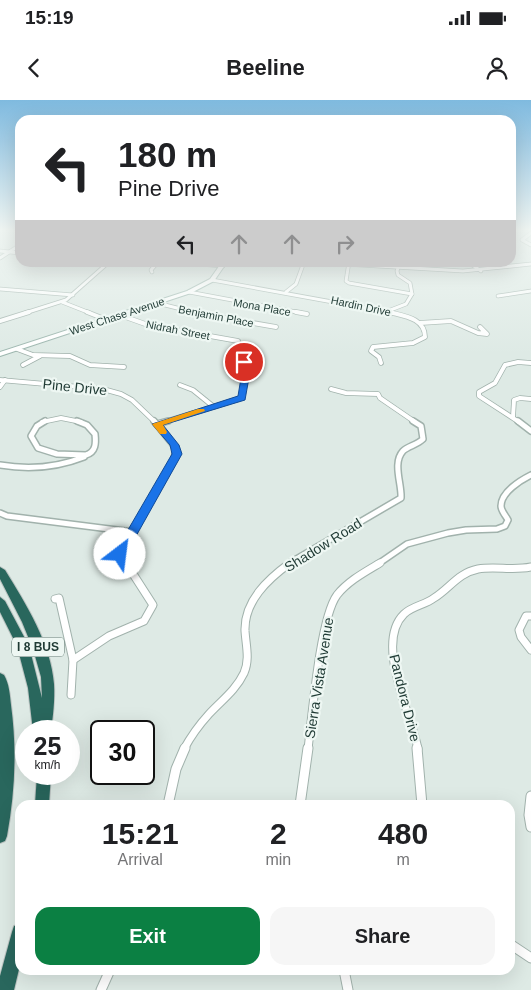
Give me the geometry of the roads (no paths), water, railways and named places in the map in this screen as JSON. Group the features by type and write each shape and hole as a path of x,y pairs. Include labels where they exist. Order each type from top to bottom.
{"highway":[{"name":"I 8 BUS","path":"0,570 35,639 47,678 45,720"},
{"path":"0,601 24,646 34,688 38,720"},
{"path":"0,678 8,734 8,780 0,836"},
{"path":"42,800 43,785"},
{"path":"5,990 15,951"}],"main road":[{"name":"West Chase Avenue","path":"0,354 189,292 212,280 219,271"}],"street":[{"path":"0,321 62,302 73,295 100,271"},
{"path":"286,292 296,284 301,271"},
{"path":"348,271 346,281 353,285 412,294"},
{"path":"388,311 406,304 412,294 410,283 398,275 398,271"},
{"name":"Hardin Drive","path":"212,280 353,303 410,317 420,323"},
{"path":"1,290 73,295"},
{"path":"498,296 531,291"},
{"name":"Mona Place","path":"189,292 307,314"},
{"path":"62,302 107,320"},
{"name":"Benjamin Place","path":"157,303 179,310 276,327"},
{"name":"Nidrah Street","path":"120,315 150,325 238,341"},
{"path":"381,363 379,357 371,351 373,347 403,344 422,339 425,337 425,330 420,323 439,321 459,323 481,335 486,335 480,327"},
{"path":"17,349 28,354 70,356 90,365 124,368"},
{"path":"23,365 42,355"},
{"path":"157,424 242,398 246,372 244,362"},
{"path":"531,363 518,362 505,365 495,383 479,392 479,396 483,400 513,417 531,431"},
{"path":"0,387 2,380"},
{"name":"Pine Drive","path":"2,380 112,390 132,400 157,424 174,445 177,454 120,554 153,605 144,621 109,636 73,660"},
{"path":"180,385 193,390 214,407"},
{"name":"Shadow Road","path":"169,800 177,764 185,748 199,726 244,674 248,660 246,615 252,600 263,585 300,555 352,528 401,498 402,492 398,464 404,450 421,442 424,434 417,422 391,407 378,394 346,393 331,390"},
{"path":"513,417 514,400 531,398"},
{"path":"1,466 35,468 55,466 70,463 84,457 94,450 96,440 94,432 85,424 67,418 55,418 40,423 32,432 34,443 40,449 84,457"},
{"name":"Sierra Vista Avenue","path":"301,800 324,635 332,603 338,594 347,585 408,544 448,533 496,529 505,526 508,520 501,507 502,501 506,495 531,475"},
{"path":"0,513 6,516 133,532"},
{"name":"Pandora Drive","path":"422,800 420,761 392,654 400,619 406,612 429,602 453,580 470,571 490,568 516,570 531,567"},
{"path":"54,599 59,598 73,660 71,696"},
{"path":"531,616 526,616 519,624 518,630 520,636 531,650"},
{"path":"531,796 529,815 531,827"},
{"path":"515,947 531,958"},
{"path":"101,990 108,975"},
{"path":"345,975 348,990"}]}
